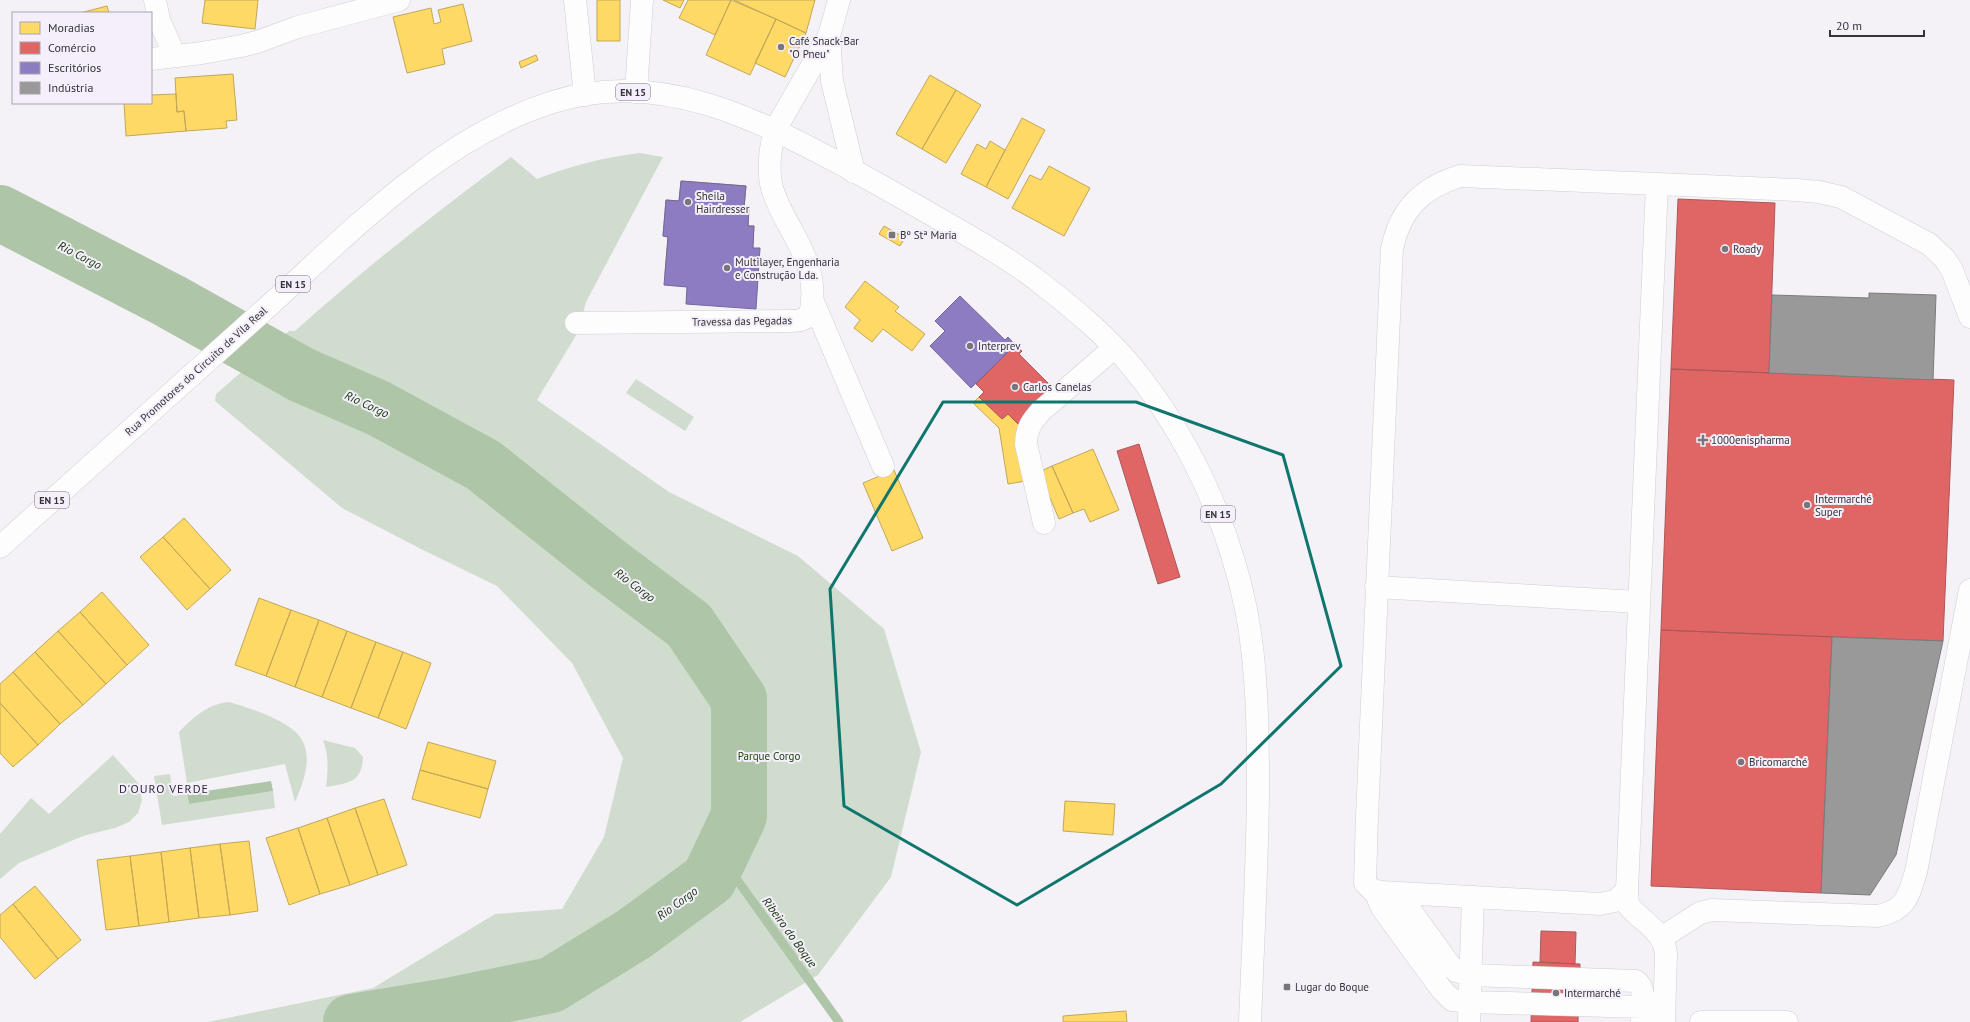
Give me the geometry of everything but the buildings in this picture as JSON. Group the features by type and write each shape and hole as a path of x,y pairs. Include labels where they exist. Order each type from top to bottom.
{"main road":[{"path":"155,0 159,20 175,56"},
{"path":"152,59 213,52 250,44 298,26 399,0"},
{"path":"575,0 585,95"},
{"path":"636,92 642,0"},
{"path":"774,130 829,36 839,0"},
{"path":"829,36 832,81 854,172"},
{"name":"EN 15","path":"585,95 603,92 636,92 690,98 738,114 774,130 854,172 1016,264 1078,313 1132,367 1167,416 1203,480 1220,520 1236,568 1247,614 1253,663 1258,740 1257,849 1250,1022"},
{"name":"Rua Promotores do Circuito de Vila Real","path":"0,547 392,197 446,156 492,128 539,106 571,97 585,95"},
{"name":"Travessa das Pegadas","path":"576,323 792,321 807,316 811,311 812,299 809,267 771,186 770,157 774,130"},
{"path":"1627,890 1615,901 1604,904 1398,893 1375,891 1367,886 1364,874 1390,261 1394,238 1410,208 1424,192 1434,186 1460,176 1820,192 1841,198 1919,238 1938,251 1952,270 1970,317"},
{"path":"1657,184 1627,890 1628,905 1661,938 1666,954 1664,1022"},
{"path":"812,299 883,466"},
{"path":"1044,523 1026,444 1027,431 1032,420 1041,410 1114,348"},
{"path":"1376,587 1639,602"},
{"path":"1661,938 1700,913 1712,910 1878,916 1896,911 1902,906 1910,891 1916,872 1970,590"},
{"path":"1375,891 1382,908 1442,990 1452,1000 1469,1012 1642,1015 1641,985 1633,980 1470,975 1456,971 1449,964 1398,893"},
{"path":"1469,1012 1473,897"},
{"path":"1701,1022 1787,1022"}],"highlighted area":[{"path":"943,402 1136,402 1283,455 1341,666 1221,784 1017,905 844,806 830,589"}],"green space":[{"name":"Parque Corgo","path":"640,153 663,157 586,302 578,332 537,400 669,492 798,556 884,629 921,752 891,877 818,975 740,1022 208,1022 373,988 495,914 562,909 604,837 623,758 572,663 497,586 342,508 215,401 216,394 289,331 295,331 347,285 401,241 511,157 537,179 588,163"},
{"path":"636,379 694,417 685,431 626,393"},
{"path":"229,702 268,715 287,725 300,737 304,745 307,761 304,779 295,802 285,764 187,783 179,732 207,708"},
{"path":"323,740 355,748 363,757 362,766 357,777 347,783 326,787 328,763"},
{"path":"113,755 139,784 142,800 138,813 129,822 115,828 83,836 19,863 0,879 0,834 31,798 49,814"},
{"path":"170,774 173,796 187,794 189,804 273,791 275,808 162,825 154,776"}],"shaded area":[{"path":"271,781 273,791 189,804 187,794"}],"waterway":[{"name":"Rio Corgo","path":"0,213 170,301 302,375 378,408 483,465 609,565 689,625 739,699 739,816 709,879 634,934 551,985 453,1005 351,1022"},
{"name":"Ribeiro do Boque","path":"720,856 839,1022"}],"place":[{"name":"Café Snack-Bar \"O Pneu\"","path":"781,47"},
{"name":"Sheila Hairdresser","path":"688,202"},
{"name":"Bº Stª Maria","path":"892,235"},
{"name":"Roady","path":"1725,249"},
{"name":"Multilayer, Engenharia e Construção Lda.","path":"727,268"},
{"name":"Interprev","path":"970,346"},
{"name":"Carlos Canelas","path":"1015,387"},
{"name":"1000enispharma","path":"1703,440"},
{"name":"Intermarché Super","path":"1807,505"},
{"name":"Bricomarché","path":"1741,762"},
{"name":"Lugar do Boque","path":"1287,987"},
{"name":"Intermarché","path":"1556,993"}],"district":[{"name":"D'OURO VERDE","path":"164,788"}]}
